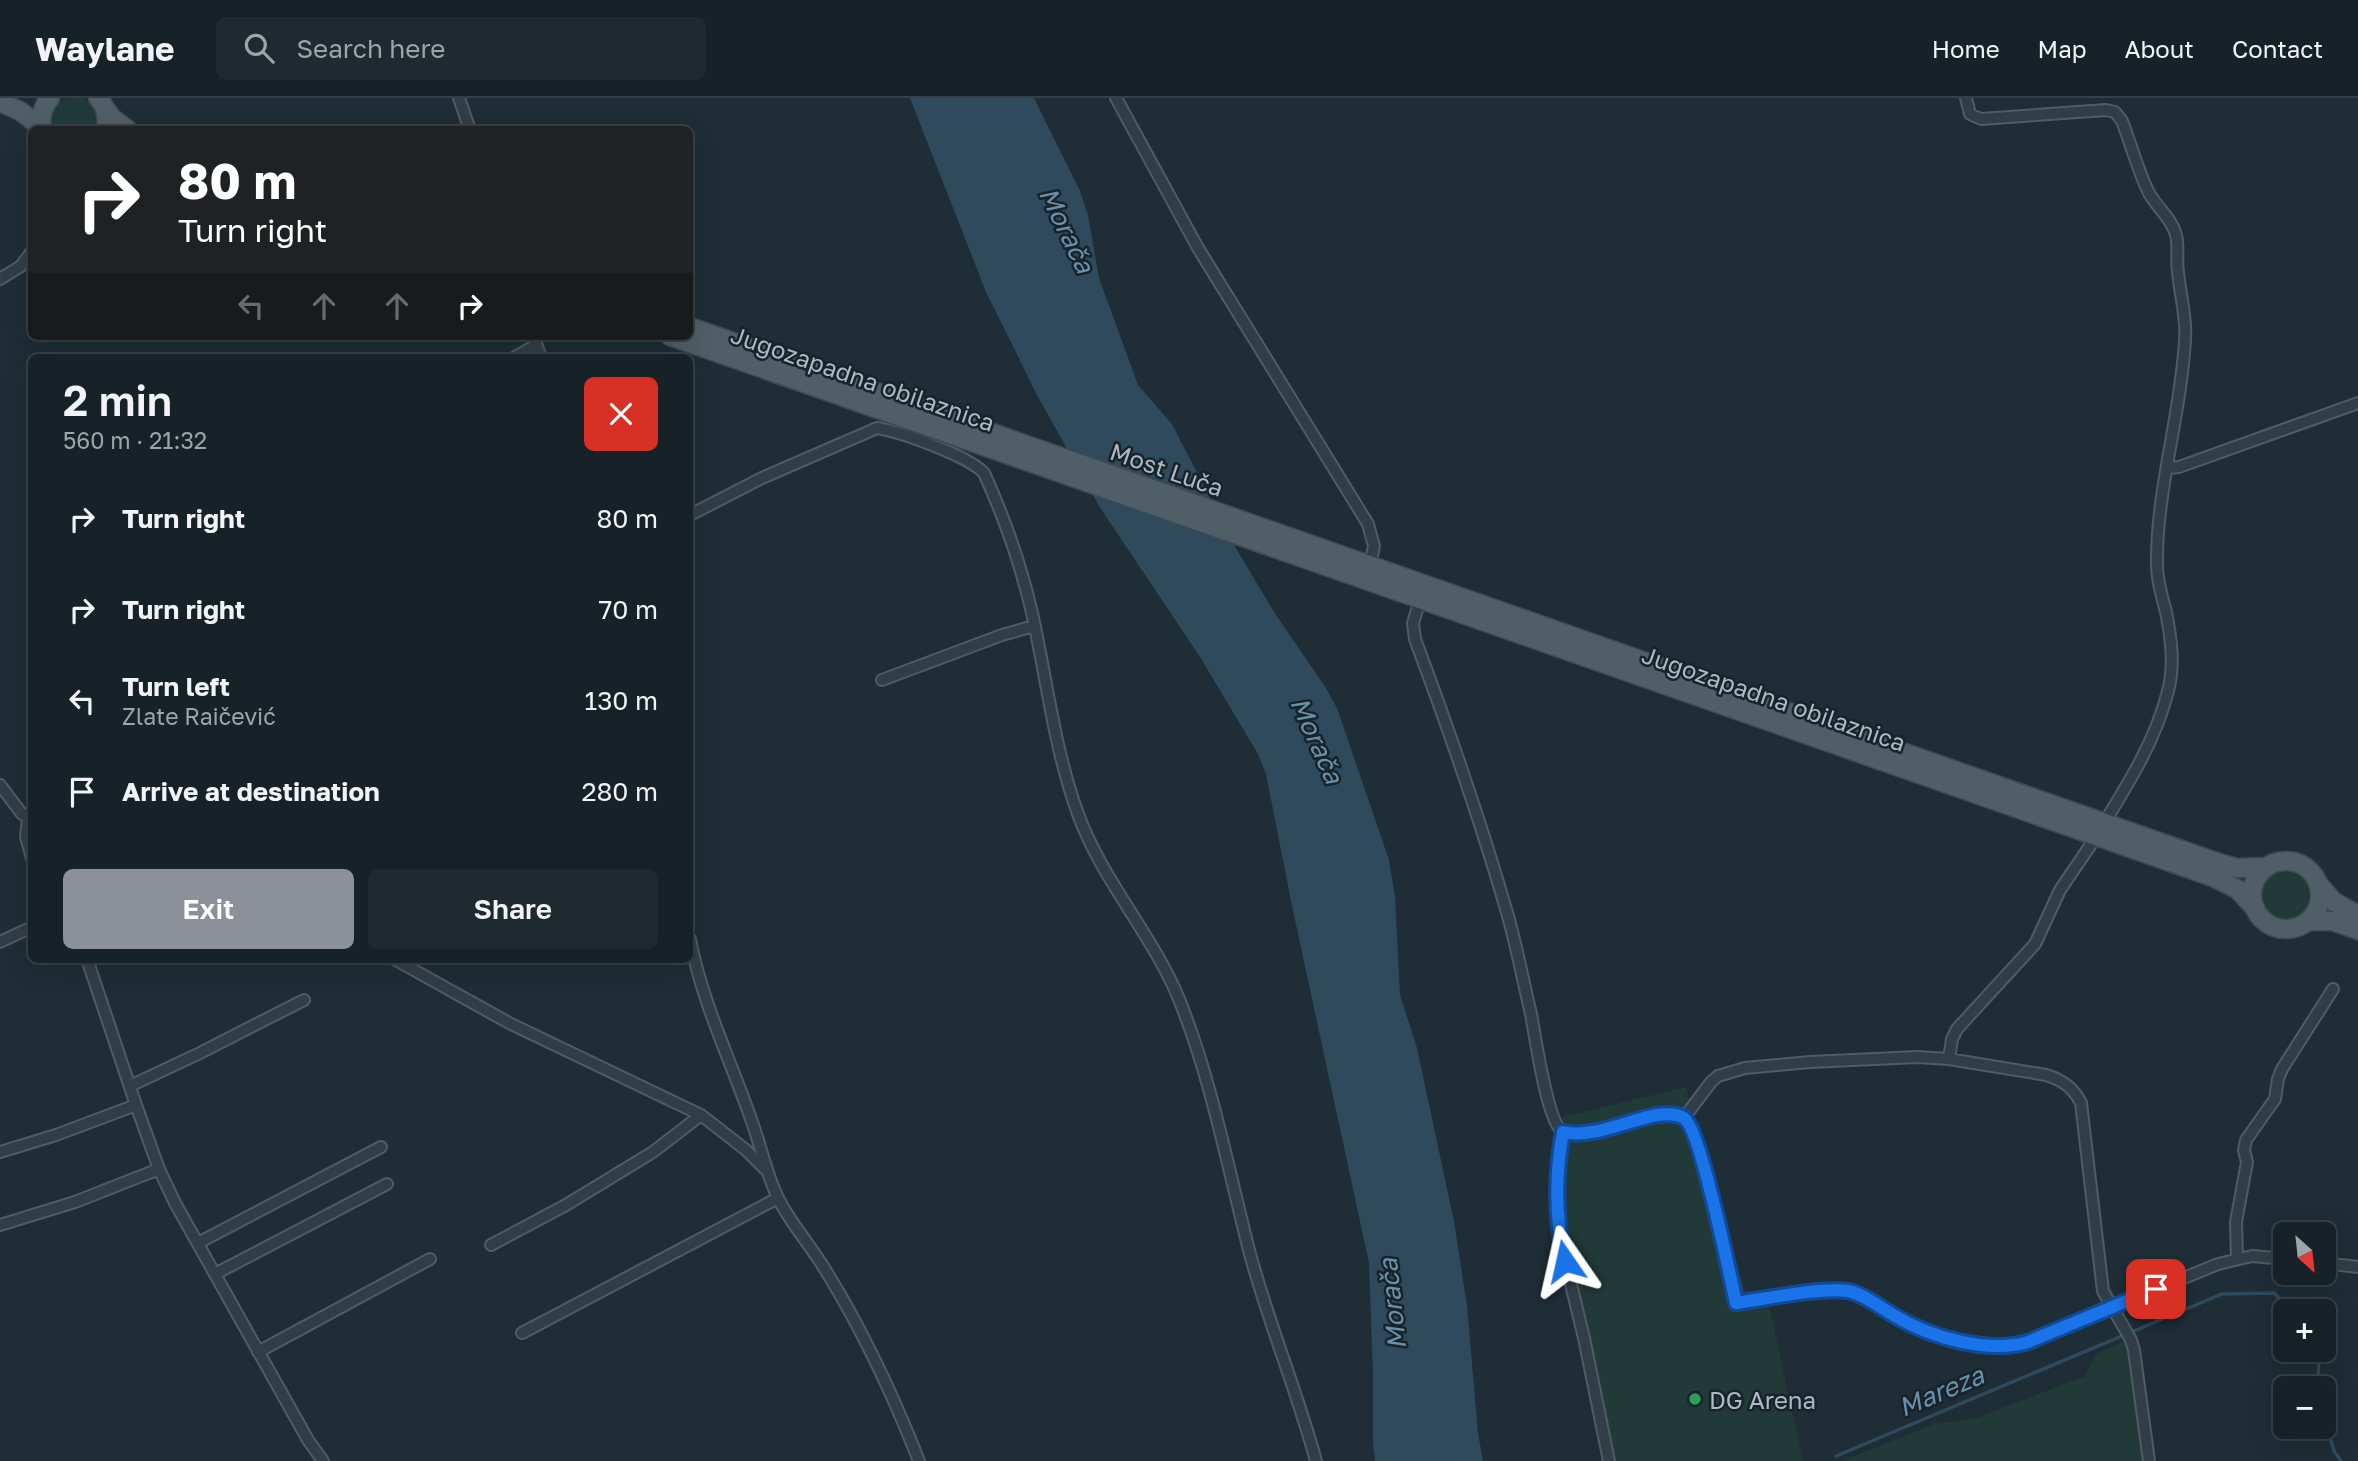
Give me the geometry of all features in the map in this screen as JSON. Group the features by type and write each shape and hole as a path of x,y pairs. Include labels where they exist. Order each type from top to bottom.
{"main road":[{"path":"42,126 43,109 50,98"},
{"path":"101,101 108,119 107,126"},
{"path":"101,101 122,126"},
{"path":"0,102 20,111 38,126"},
{"name":"Jugozapadna obilaznica","path":"693,328 1042,459"},
{"name":"Jugozapadna obilaznica","path":"682,340 1042,459"},
{"name":"Most Luča","path":"1042,459 1270,539"},
{"name":"Jugozapadna obilaznica","path":"1270,539 1370,565 2100,830 2213,877 2237,890 2255,908"},
{"name":"Jugozapadna obilaznica","path":"1270,539 1420,600 2100,830 2227,865 2266,867"},
{"path":"2358,915 2333,901 2319,886 2314,875 2300,863 2280,861 2266,867 2253,886 2255,908 2266,922 2275,927 2293,928 2308,921 2333,921 2358,930"},
{"path":"2308,921 2319,905 2319,886"}],"street":[{"path":"459,98 469,126"},
{"path":"1116,98 1198,248 1368,524 1374,546 1370,565"},
{"path":"1949,1059 1957,1029 2035,944 2060,890 2137,769 2169,690 2172,654 2157,566 2162,503 2182,383 2185,340 2177,238 2172,226 2148,192 2119,116 2106,110 1981,119 1970,114 1965,98"},
{"path":"0,279 21,266 28,256"},
{"path":"519,354 535,341"},
{"path":"2168,468 2176,468 2358,403"},
{"path":"693,513 762,478 872,429 883,429 962,458 984,473 1021,573 1068,784 1095,852 1154,946 1185,1015 1218,1124 1251,1257 1316,1461"},
{"path":"1420,600 1413,623 1415,639 1474,807 1508,917 1549,1108 1557,1126 1563,1132 1582,1134 1660,1115 1672,1114 1684,1118 1697,1145 1736,1303 1824,1291 1849,1291 1931,1335 2008,1346 2028,1342 2237,1258 2273,1258"},
{"path":"881,680 1002,635 1034,626"},
{"path":"0,785 22,814 28,816"},
{"path":"0,942 28,930"},
{"path":"693,950 711,1015 752,1120 778,1198 824,1268 863,1338 919,1461"},
{"path":"89,963 159,1169 175,1203 258,1352 308,1440 323,1461"},
{"path":"401,963 509,1023 701,1115 746,1150 767,1171"},
{"path":"2237,1258 2236,1222 2247,1162 2244,1150 2246,1140 2275,1099 2282,1069 2333,989"},
{"path":"130,1086 304,1000"},
{"path":"1684,1118 1718,1076 1745,1068 1917,1057 1949,1059 2060,1079 2076,1093 2081,1103 2103,1291 2131,1340 2149,1461"},
{"path":"0,1152 136,1105"},
{"path":"491,1245 566,1205 653,1152 701,1115"},
{"path":"1563,1132 1557,1200 1561,1243 1609,1461"},
{"path":"198,1243 381,1147"},
{"path":"0,1225 75,1202 159,1169"},
{"path":"215,1274 387,1184"},
{"path":"523,1333 778,1198"},
{"path":"258,1352 430,1259"},
{"path":"2336,1264 2358,1267"}],"green space":[{"path":"82,98 90,104 95,111 96,126 52,126 53,108 67,99"},
{"path":"2285,871 2294,872 2302,878 2308,886 2308,904 2302,912 2294,918 2285,919 2276,918 2268,912 2262,904 2261,895 2262,886 2268,878 2276,872"},
{"path":"1686,1087 1745,1291 1766,1291 1803,1461 1615,1461 1565,1246 1563,1117"},
{"path":"2128,1339 2144,1461 1842,1461 1935,1424 1976,1418 2085,1376 2096,1354"}],"water":[{"name":"Morača","path":"910,98 1034,98 1080,191 1088,215 1099,278 1138,385 1172,424 1233,543 1274,612 1337,708 1389,860 1395,896 1400,995 1417,1048 1454,1221 1467,1306 1483,1461 1375,1461 1369,1263 1266,774 1258,754 1200,657 1099,506 1038,397 986,292"}],"waterway":[{"name":"Mareza","path":"1836,1456 2222,1294 2274,1293 2280,1299"},
{"name":"Mareza","path":"2318,1376 2319,1362"},
{"name":"Mareza","path":"2331,1439 2341,1461"}],"place":[{"name":"DG Arena","path":"1695,1399"}],"route":[{"path":"1565,1261 1557,1200 1563,1132 1582,1134 1672,1114 1684,1118 1693,1132 1712,1197 1736,1303 1824,1291 1849,1291 1931,1335 1996,1346 2016,1346 2156,1289"}]}
